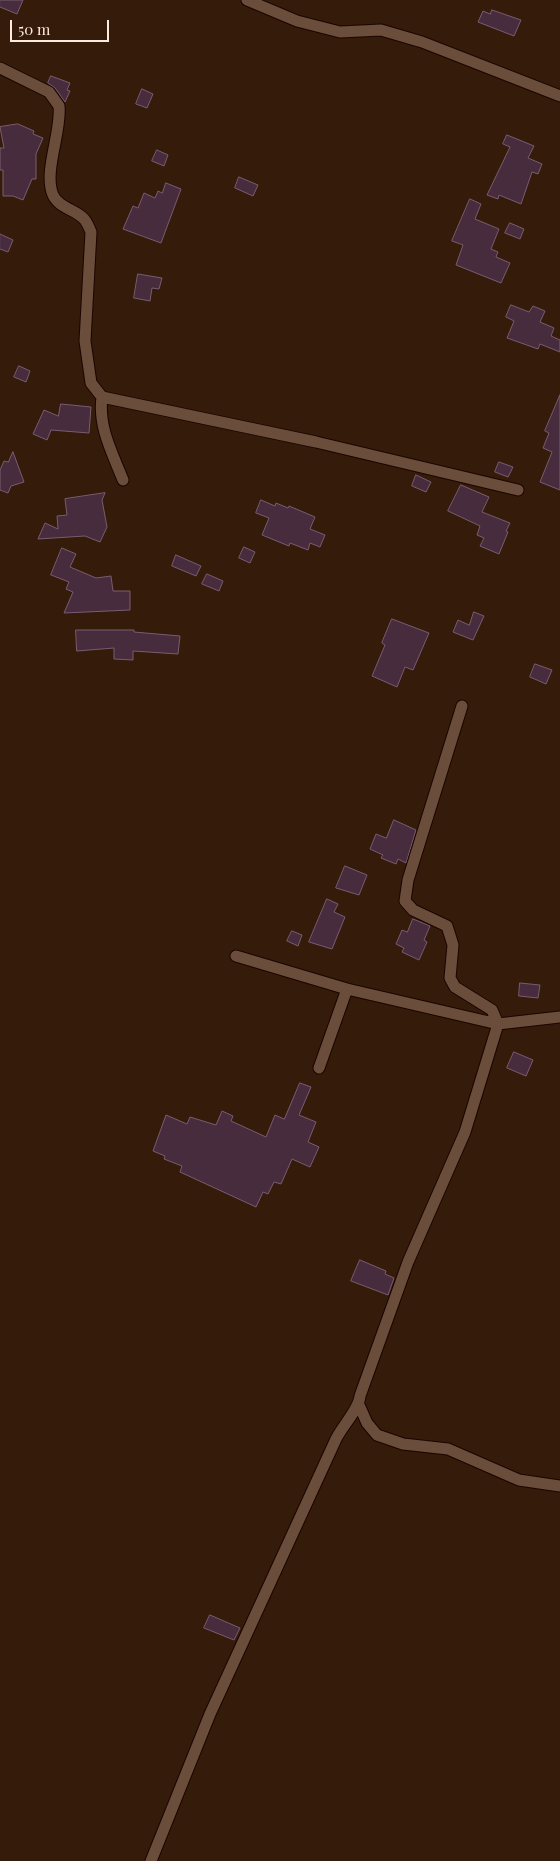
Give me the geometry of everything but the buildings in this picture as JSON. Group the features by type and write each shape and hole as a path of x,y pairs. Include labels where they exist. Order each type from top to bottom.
{"street":[{"path":"247,0 297,21 340,32 381,30 422,42 560,96"},
{"path":"0,68 49,92 59,106 51,175 52,193 56,200 65,208 84,219 91,232 85,341 91,383 102,397 316,442 518,490"},
{"path":"102,397 100,412 102,424 123,480"},
{"path":"151,1861 166,1829 210,1714 340,1431 359,1405 360,1396 408,1262 465,1132 498,1024 492,1010 455,987 450,978 453,945 448,926 413,910 405,900 408,880 462,706"},
{"path":"236,956 348,989 498,1024 560,1017"},
{"path":"319,1068 348,989"},
{"path":"359,1405 367,1423 377,1435 403,1444 448,1449 519,1480 560,1486"}]}
